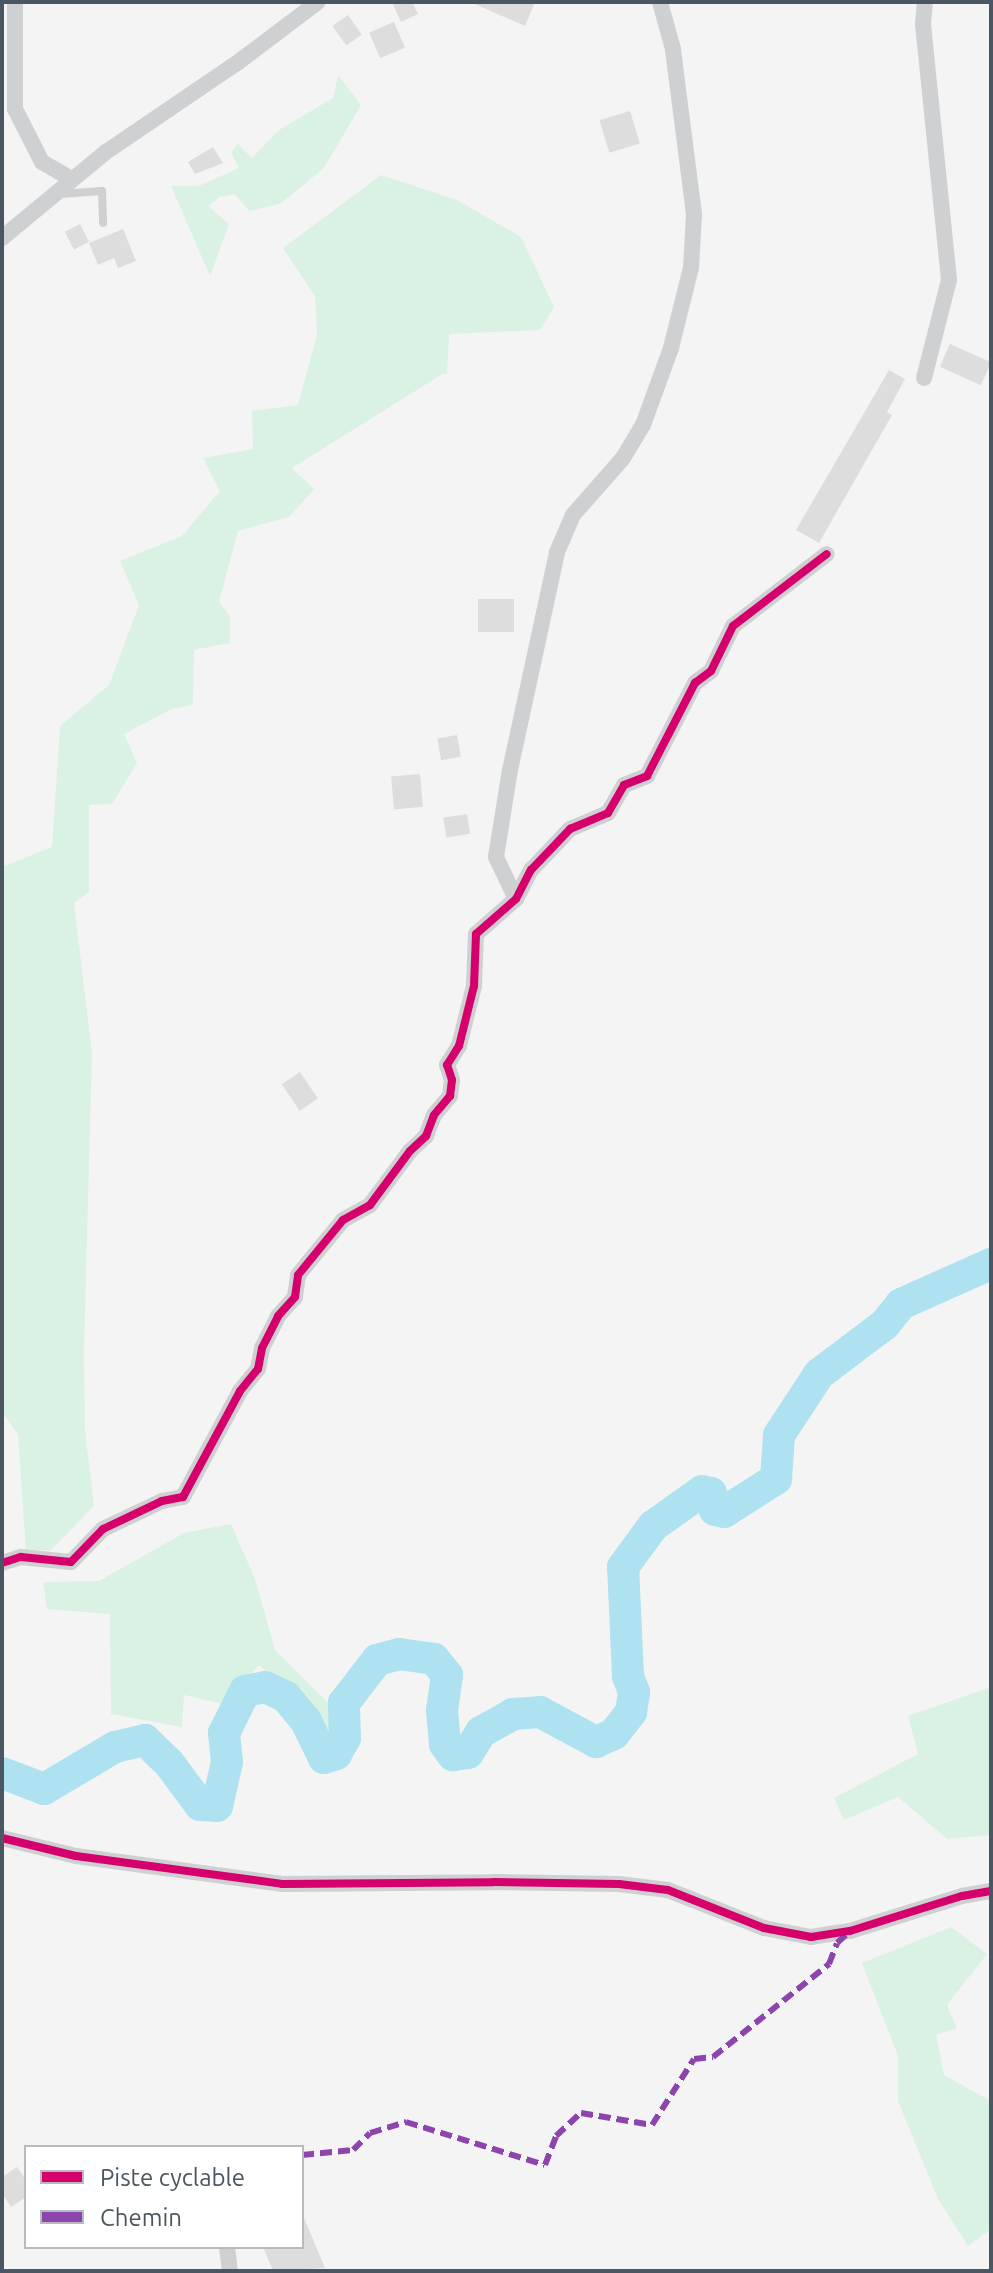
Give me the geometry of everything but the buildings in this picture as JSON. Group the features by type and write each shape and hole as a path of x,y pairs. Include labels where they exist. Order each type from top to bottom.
{"street":[{"path":"15,2 15,109 42,162 72,179"},
{"path":"2,238 72,179 318,2"},
{"path":"516,899 496,857 510,770 557,552 573,515 623,458 643,425 671,348 691,268 694,214 673,49 660,2"},
{"path":"924,378 949,280 923,24 925,2"},
{"path":"2,1563 21,1557 71,1562 103,1529 162,1501 183,1497 240,1391 258,1369 262,1348 278,1316 295,1297 298,1275 343,1220 370,1205 410,1151 426,1136 434,1115 450,1096 452,1080 447,1065 459,1046 474,986 476,934 516,899 531,870 570,829 608,813 624,785 647,776 695,683 711,671 733,626 827,554"},
{"path":"2,1838 76,1856 282,1884 562,1883 668,1890 764,1928 811,1937 850,1931 962,1896 991,1891"},
{"path":"227,2249 230,2271"}],"lane":[{"path":"51,195 102,191 103,223"}],"green space":[{"path":"338,75 361,105 324,168 280,204 249,211 235,194 220,197 208,206 229,224 210,276 171,186 199,186 239,168 231,152 238,144 252,158 279,130 333,98"},
{"path":"381,175 457,200 521,237 554,307 540,330 449,334 447,374 444,373 292,468 314,489 289,517 238,531 219,602 230,616 230,643 194,650 193,705 172,709 124,734 137,763 112,804 89,805 89,892 74,903 92,1053 84,1350 85,1430 94,1506 51,1550 26,1551 18,1434 2,1412 2,867 52,847 60,726 109,685 139,605 120,561 182,536 220,491 203,458 253,449 252,411 298,405 317,335 315,296 283,248"},
{"path":"231,1524 255,1579 275,1650 335,1710 338,1738 259,1665 222,1704 184,1695 182,1727 111,1714 110,1614 47,1609 43,1582 99,1581 184,1533"},
{"path":"991,1687 991,1835 947,1839 898,1797 844,1820 834,1798 918,1754 908,1716"},
{"path":"951,1927 987,1954 947,2005 957,2028 936,2035 944,2075 991,2101 991,2229 968,2246 938,2199 898,2101 898,2056 862,1963"}],"waterway":[{"path":"2,1773 44,1789 115,1747 145,1740 169,1763 200,1805 217,1806 227,1762 224,1733 245,1691 265,1687 286,1697 306,1721 324,1758 336,1754 345,1738 344,1703 377,1660 399,1654 434,1659 447,1675 442,1710 445,1744 453,1755 468,1753 481,1732 513,1714 540,1712 596,1742 614,1734 631,1712 634,1692 628,1676 623,1567 653,1526 702,1491 711,1493 715,1510 724,1512 776,1479 779,1435 819,1374 885,1324 901,1304 991,1264"}],"marked path":[{"path":"304,2155 353,2150 370,2133 406,2122 545,2165 556,2136 581,2113 652,2125 694,2059 713,2057 829,1964 837,1943 847,1934"}],"cycle path":[{"path":"2,1563 21,1557 71,1562 103,1529 162,1501 183,1497 240,1391 258,1369 262,1348 278,1316 295,1297 298,1275 343,1220 370,1205 410,1151 426,1136 434,1115 450,1096 452,1080 447,1065 459,1046 474,986 476,934 516,899 531,870 570,829 608,813 624,785 647,776 695,683 711,671 733,626 827,554"},
{"path":"2,1838 76,1856 282,1884 619,1884 668,1890 764,1928 811,1937 850,1931 962,1896 991,1891"}]}
